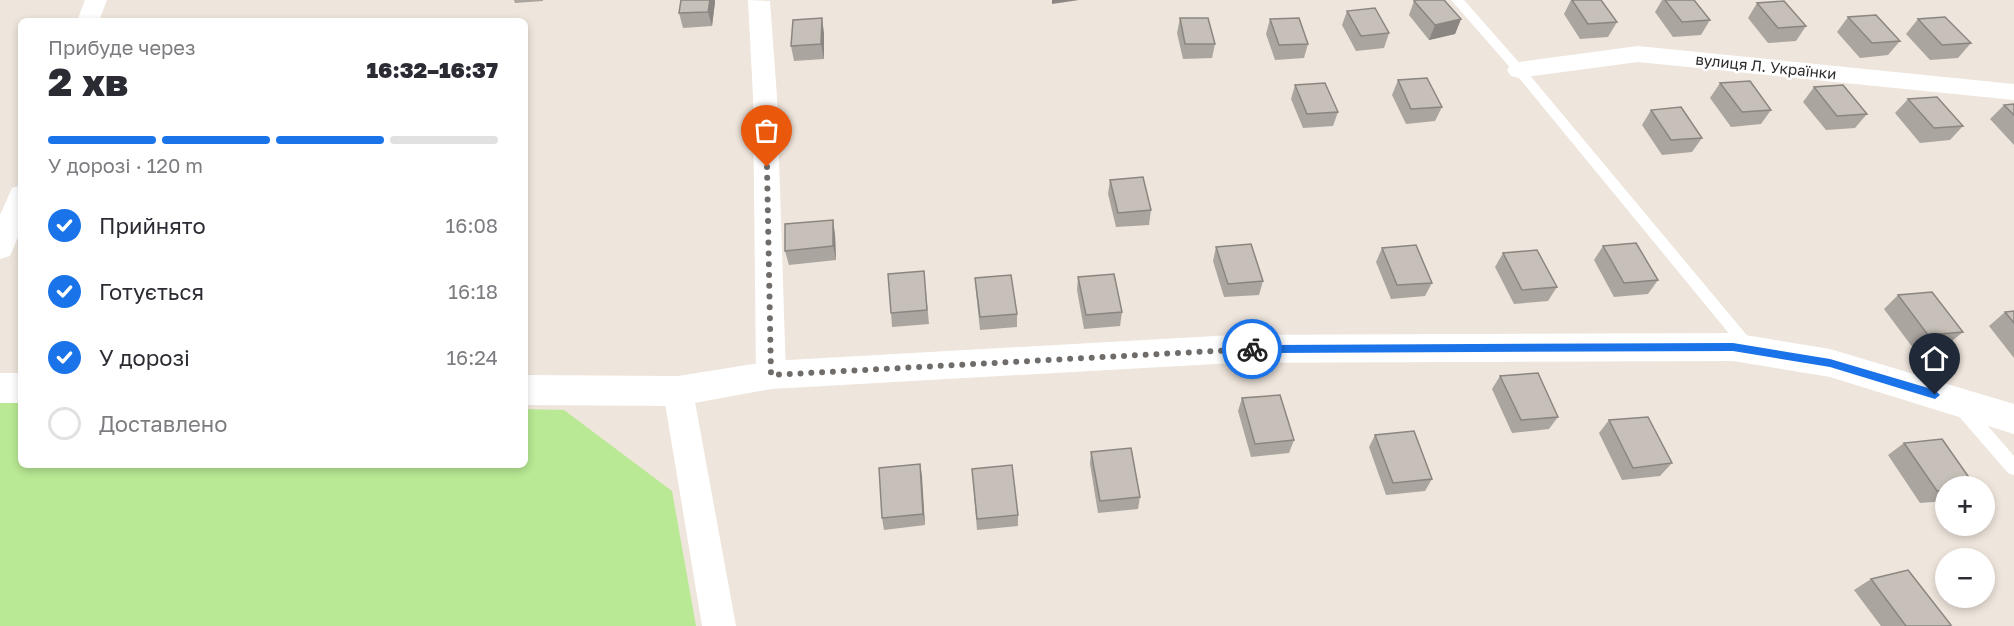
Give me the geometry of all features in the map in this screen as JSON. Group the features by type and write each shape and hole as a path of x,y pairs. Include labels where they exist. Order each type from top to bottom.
{"street":[{"path":"89,18 96,0"},
{"path":"759,1 765,97 771,375"},
{"name":"вулиця Л. Українки","path":"1519,70 1638,54 2014,92"},
{"path":"0,249 18,203"},
{"path":"528,390 678,391 771,375 1233,349 1733,347 1830,363 2014,419"},
{"path":"0,388 18,388"},
{"path":"678,391 719,626"}],"lane":[{"path":"1456,0 1519,70 1752,351"},
{"path":"1956,401 2014,468"}],"green space":[{"path":"0,401 18,401 18,468 528,468 528,409 564,410 672,491 696,626 0,626"}],"building":[{"path":"681,0 710,0 708,12 679,13"},
{"path":"1444,0 1461,19 1435,25 1414,1"},
{"path":"1572,0 1601,0 1617,22 1588,24"},
{"path":"1665,0 1694,0 1710,20 1682,22"},
{"path":"1784,1 1806,26 1778,28 1757,3"},
{"path":"1375,8 1389,33 1361,36 1347,11"},
{"path":"1876,15 1900,41 1872,43 1848,17"},
{"path":"1945,17 1971,43 1942,45 1918,19"},
{"path":"822,18 821,44 791,46 793,20"},
{"path":"1180,18 1208,18 1215,44 1185,44"},
{"path":"1299,18 1308,44 1279,45 1270,19"},
{"path":"1427,78 1442,107 1411,109 1398,80"},
{"path":"1750,81 1771,110 1742,112 1720,83"},
{"path":"1325,83 1338,112 1307,114 1295,85"},
{"path":"1843,85 1867,114 1837,116 1814,87"},
{"path":"1937,97 1963,126 1934,128 1908,99"},
{"path":"2014,104 2014,115 2004,105"},
{"path":"1681,107 1702,138 1671,140 1651,110"},
{"path":"1143,177 1151,210 1118,213 1110,180"},
{"path":"833,220 833,246 785,251 785,224"},
{"path":"1636,243 1658,280 1624,283 1603,246"},
{"path":"1251,244 1263,281 1228,284 1216,247"},
{"path":"1416,245 1432,283 1397,285 1382,248"},
{"path":"1537,250 1557,287 1522,290 1503,253"},
{"path":"924,271 927,310 891,313 888,274"},
{"path":"1114,274 1122,312 1086,315 1078,277"},
{"path":"1011,275 1017,314 980,317 975,278"},
{"path":"1932,292 1963,332 1928,335 1898,295"},
{"path":"2014,311 2014,323 2005,312"},
{"path":"1538,373 1558,417 1521,420 1500,376"},
{"path":"1280,395 1294,440 1255,444 1242,398"},
{"path":"1648,417 1672,463 1633,468 1609,420"},
{"path":"1414,431 1432,479 1393,483 1375,435"},
{"path":"1942,439 1968,476 1935,476 1935,488 1904,443"},
{"path":"1131,448 1140,497 1100,501 1091,452"},
{"path":"920,464 923,514 882,518 879,468"},
{"path":"1012,465 1018,515 977,519 972,469"},
{"path":"1908,570 1935,605 1935,608 1938,608 1951,625 1906,626 1871,579"}],"way so far":[{"path":"767,167 771,375 1252,349"}],"route":[{"path":"1252,349 1733,347 1830,363 1935,395"}]}
